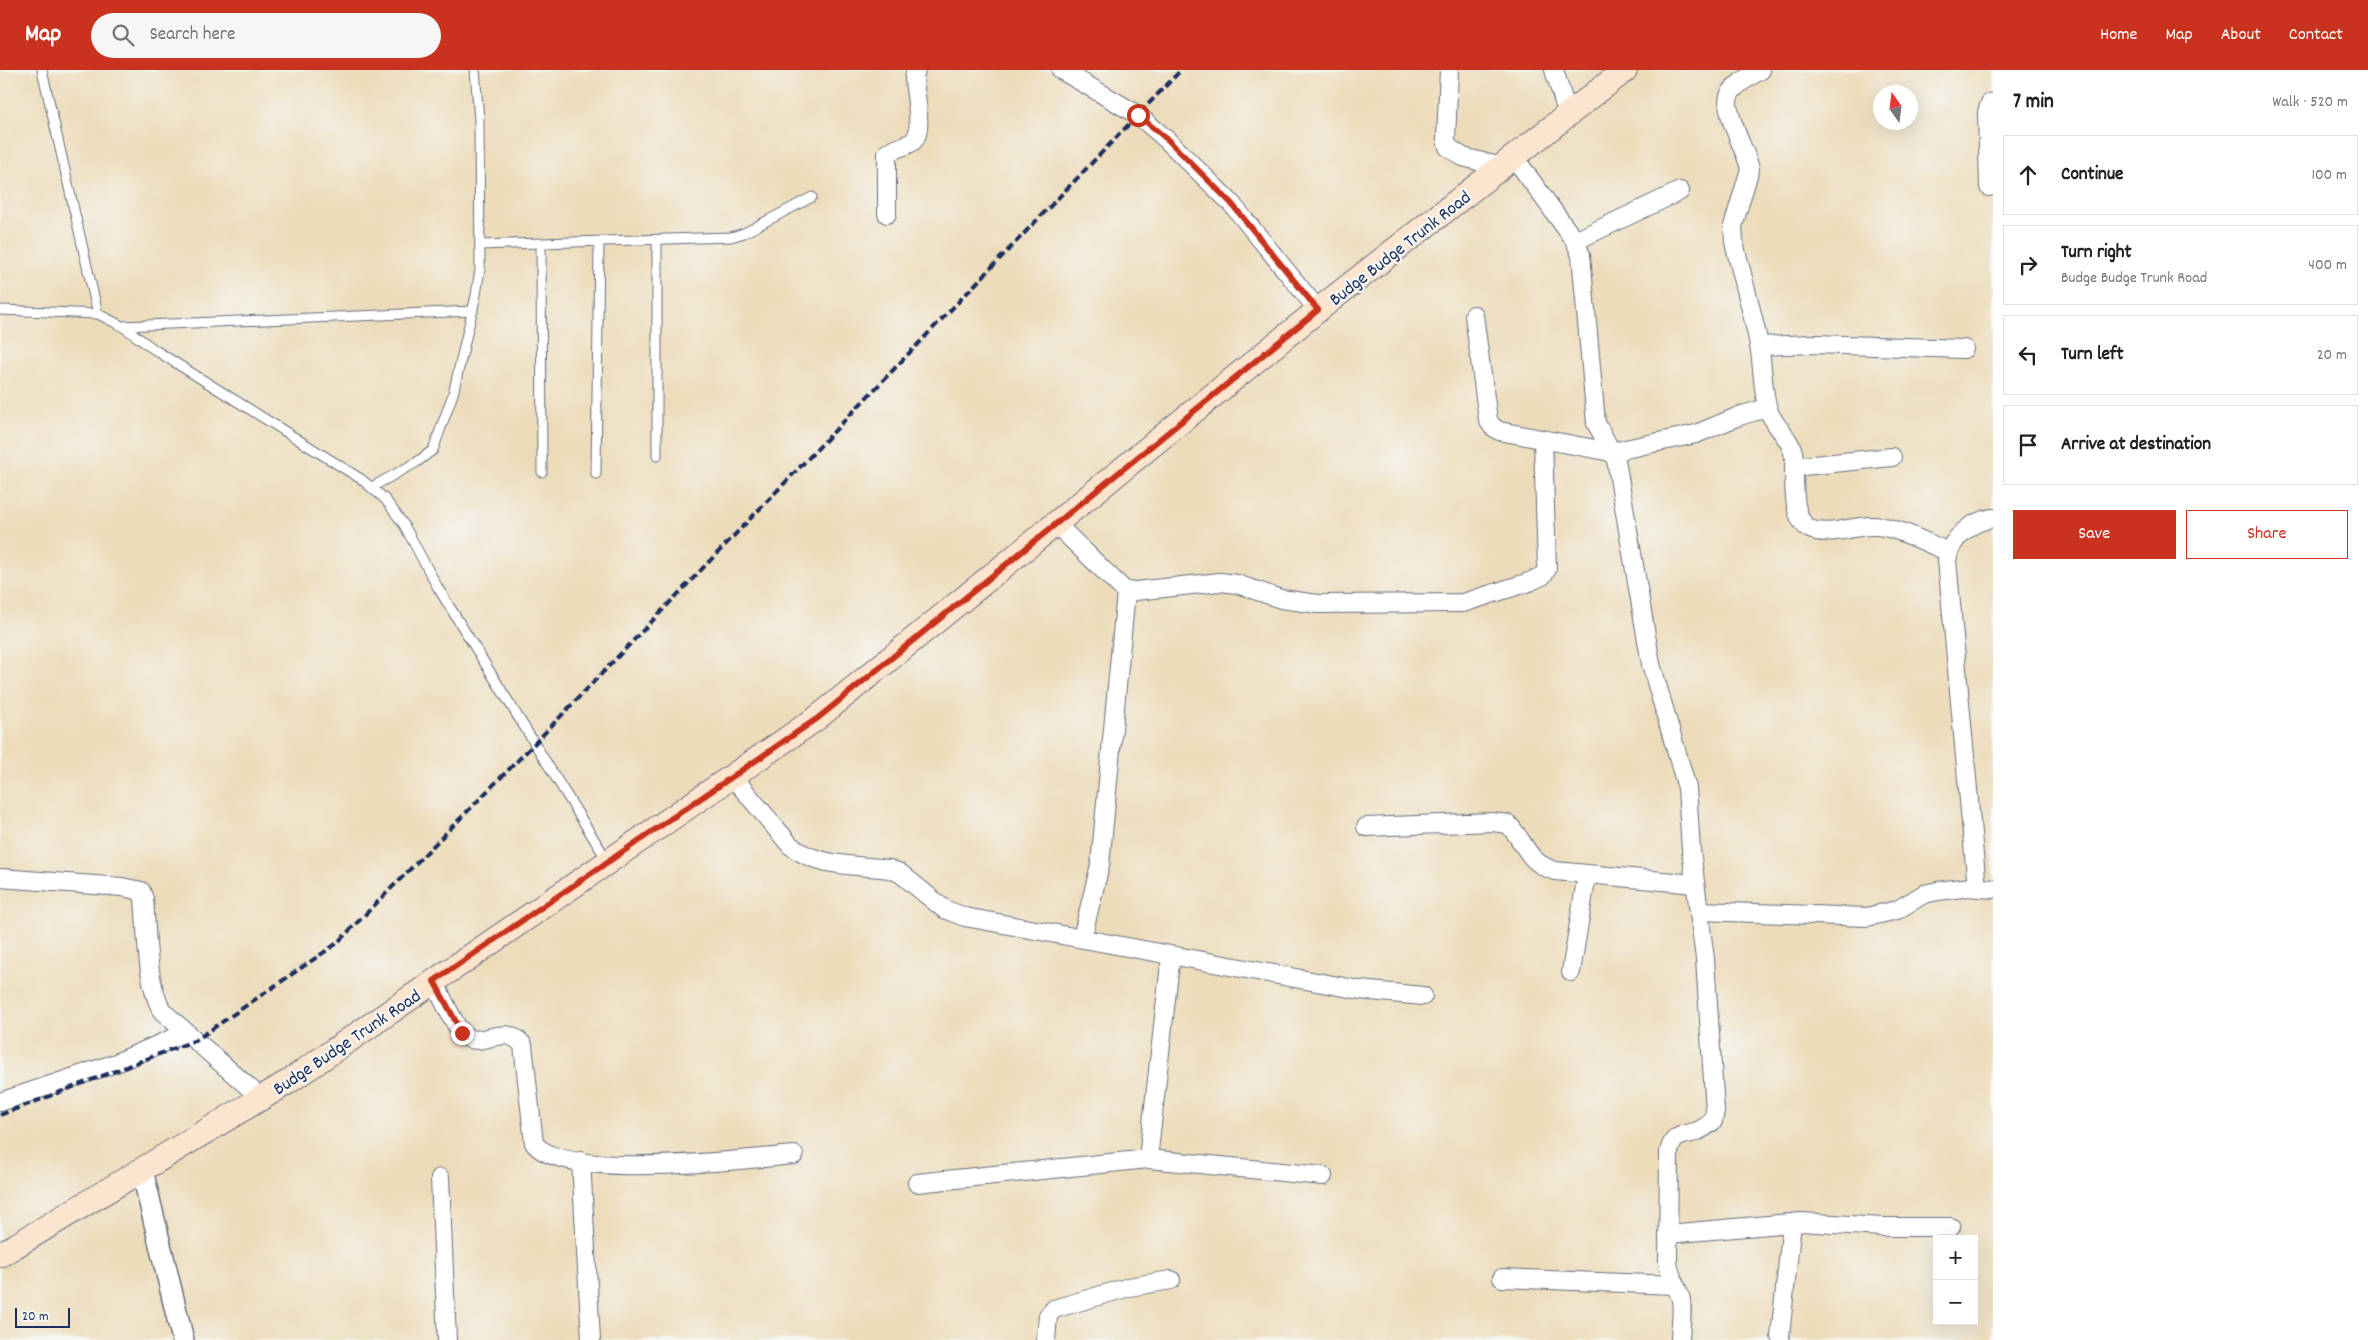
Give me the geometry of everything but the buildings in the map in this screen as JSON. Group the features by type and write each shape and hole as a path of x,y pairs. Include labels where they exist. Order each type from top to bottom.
{"main road":[{"name":"Budge Budge Trunk Road","path":"0,1256 261,1098 818,718 1318,310 1625,70"}],"street":[{"path":"887,214 887,153 913,142 917,137 919,128 914,77 916,70"},
{"path":"1061,70 1138,115 1168,140 1231,203 1318,310"},
{"path":"1449,70 1446,140 1448,147 1463,157 1508,162 1575,241 1581,255 1596,423 1619,470 1651,664 1685,780 1704,959 1715,1112 1713,1121 1705,1128 1677,1135 1671,1142 1668,1262 1674,1285 1680,1295 1680,1340"},
{"path":"1554,70 1568,114"},
{"path":"1761,70 1731,92 1728,98 1735,129 1749,161 1750,169 1733,226 1734,242 1759,346 1767,408 1772,418 1790,441 1793,452 1796,502 1799,516 1804,525 1812,530 1842,530 1874,526 1897,532 1949,552"},
{"path":"1989,187 1987,112 1990,103 1993,102"},
{"path":"1575,241 1680,192"},
{"path":"1474,315 1484,401 1492,426 1499,431 1611,452 1688,436 1739,416 1767,408"},
{"path":"1759,346 1815,344 1964,349"},
{"path":"1126,592 1220,582 1237,584 1281,599 1318,604 1423,605 1470,602 1529,582 1542,576 1547,569 1543,440"},
{"path":"1794,467 1892,457"},
{"path":"1699,911 1867,917 1897,910 1924,894 1950,888 1985,889 1948,566 1949,552 1971,525 1993,518"},
{"path":"1056,524 1126,592"},
{"path":"1082,938 1100,865 1126,592"},
{"path":"732,776 790,846 799,854 817,860 889,869 900,873 944,909 965,916 1360,990 1422,996"},
{"path":"1366,827 1492,822 1508,824 1536,863 1555,871 1695,884"},
{"path":"1571,972 1587,874"},
{"path":"0,878 122,887 141,891 144,899 151,975 156,1001 162,1011 185,1033 261,1098"},
{"path":"1148,1159 1171,954"},
{"path":"434,981 462,1033 477,1040 508,1034 516,1037 523,1046 534,1143 538,1149 550,1154 581,1161 617,1166 652,1166 794,1155"},
{"path":"0,1102 116,1063 185,1033"},
{"path":"917,1183 1148,1159 1322,1176"},
{"path":"581,1161 591,1340"},
{"path":"142,1170 184,1340"},
{"path":"440,1178 447,1340"},
{"path":"1668,1234 1792,1223 1951,1227"},
{"path":"1780,1336 1792,1223"},
{"path":"1502,1278 1674,1285"},
{"path":"1046,1340 1048,1316 1054,1309 1129,1286 1171,1280"}],"lane":[{"path":"42,70 98,314"},
{"path":"372,487 417,462 432,450 453,394 473,311 480,269 479,120 475,70"},
{"path":"480,246 716,239 744,234 812,197"},
{"path":"657,240 657,456"},
{"path":"596,474 599,242"},
{"path":"541,244 542,472"},
{"path":"0,310 98,314 122,326 155,350 372,487 385,499 404,525 438,588 608,862"},
{"path":"122,326 473,311"}],"railway":[{"path":"0,1115 196,1040 336,944 535,743 1181,70"}],"route":[{"path":"462,1033 434,981 818,718 1318,310 1231,203 1168,140 1138,115"}]}
